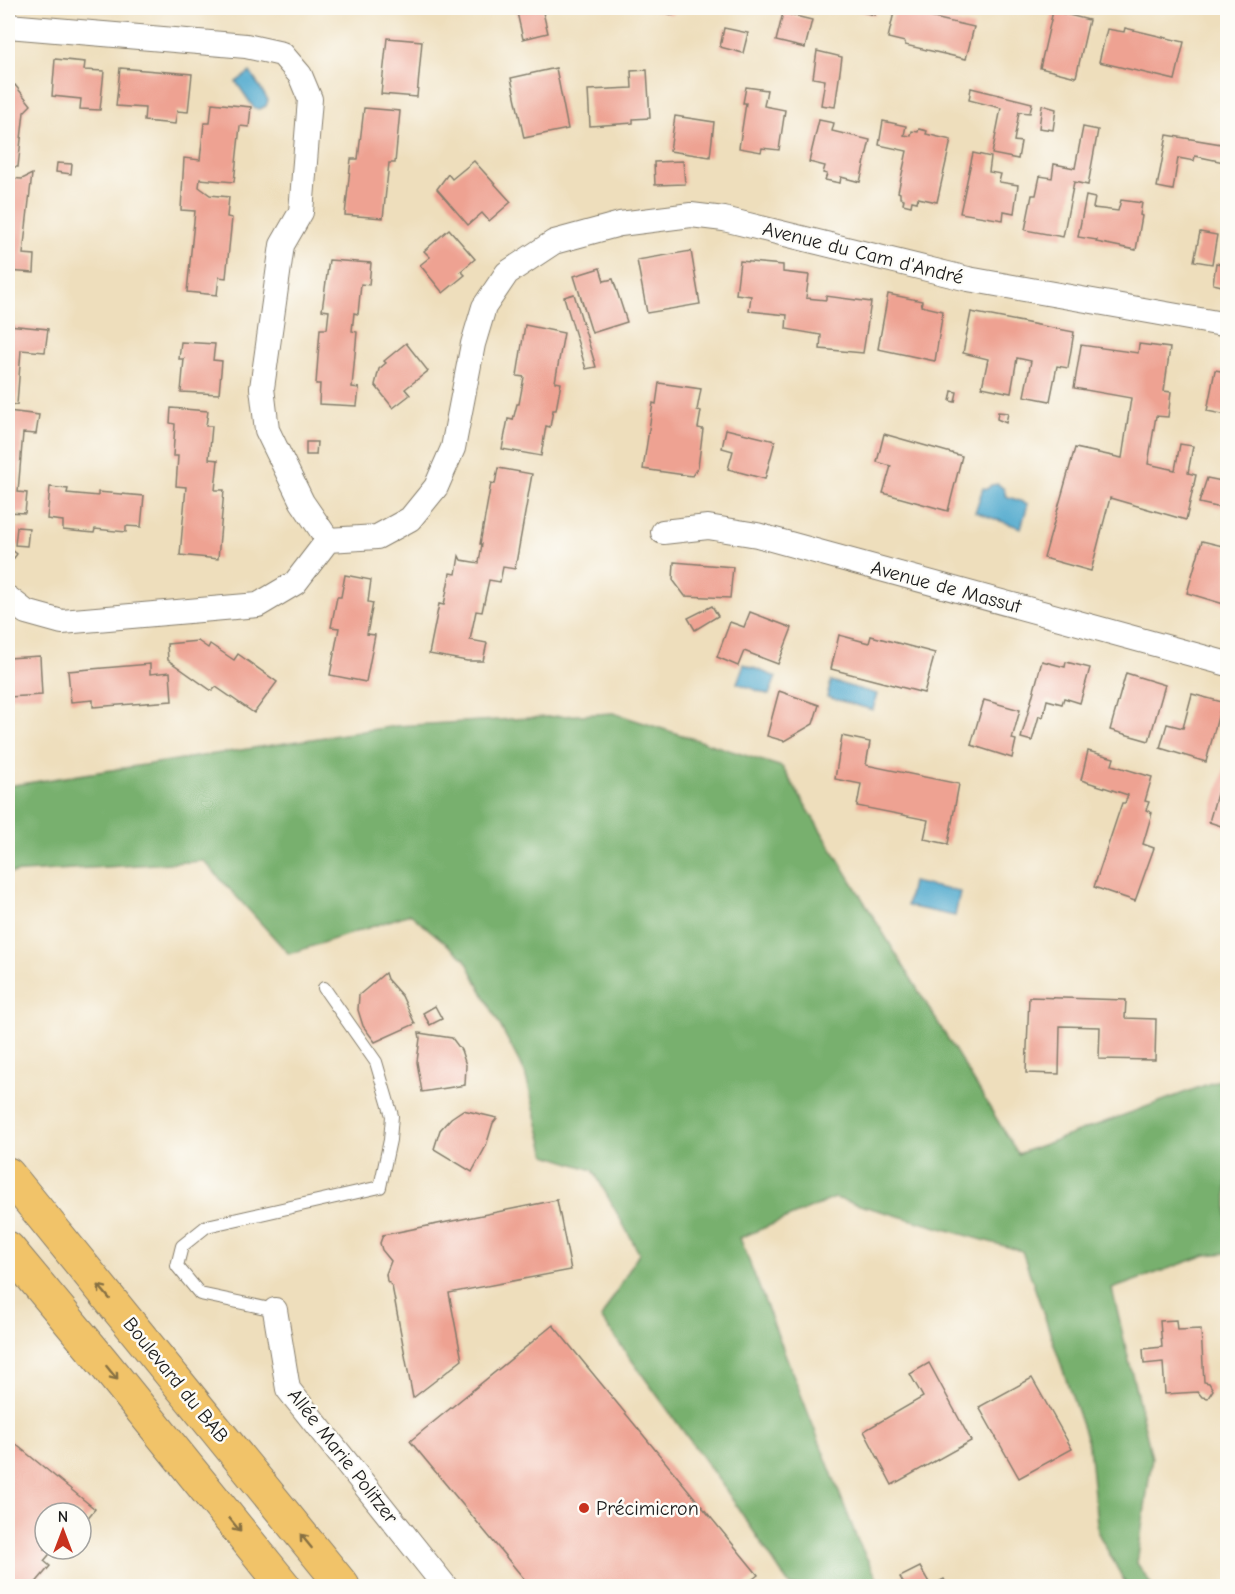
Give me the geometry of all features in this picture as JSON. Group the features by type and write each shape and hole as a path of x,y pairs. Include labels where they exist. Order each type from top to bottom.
{"main road":[{"name":"Boulevard du BAB","path":"8,1174 343,1587"},
{"path":"8,1248 284,1587"}],"street":[{"path":"8,26 246,46 282,54 300,75 310,99 301,212 282,245 262,388 267,430 302,502 328,540 295,583 258,604 62,622 26,612 8,598"},
{"name":"Avenue du Cam d'André","path":"328,540 377,537 410,519 436,487 453,448 473,344 484,307 507,273 554,242 620,224 691,215 724,219 968,279 1227,325"},
{"name":"Avenue de Massut","path":"663,532 708,527 757,535 1227,664"},
{"name":"Allée Marie Politzer","path":"275,1310 288,1389 446,1587"}],"lane":[{"path":"275,1310 200,1294 177,1266 182,1246 207,1226 380,1187 390,1140 392,1116 376,1062 324,988"}],"green space":[{"path":"613,713 782,767 1018,1154 1227,1077 1227,1253 1206,1255 1112,1289 1152,1458 1137,1563 1152,1586 1127,1586 1098,1533 1089,1446 1022,1251 835,1198 740,1238 858,1541 881,1586 790,1586 726,1490 601,1318 639,1253 593,1170 546,1155 525,1073 465,959 410,914 289,954 204,861 8,873 8,786 396,726"}],"water":[{"path":"250,72 268,100 266,106 260,109 254,108 236,82"},
{"path":"998,484 1004,489 1006,496 1028,504 1021,528 975,512 983,488 987,489 991,485"},
{"path":"744,664 776,677 769,695 737,683"},
{"path":"831,681 877,694 873,710 827,697"},
{"path":"912,882 960,892 955,916 907,906"}],"building":[{"path":"516,8 542,8 548,33 523,39"},
{"path":"655,8 674,8 673,15 655,10"},
{"path":"845,8 877,8 875,15"},
{"path":"895,8 928,8 925,16 974,27 966,59 905,45 905,42 888,38"},
{"path":"1053,11 1089,20 1076,77 1040,68"},
{"path":"783,13 812,20 805,48 776,41"},
{"path":"724,28 748,33 743,53 720,47"},
{"path":"1125,28 1184,42 1175,80 1099,62 1107,29 1124,32"},
{"path":"387,38 422,41 417,97 381,94"},
{"path":"817,51 842,57 835,107 821,105 825,80 813,78"},
{"path":"55,59 85,62 84,70 104,71 100,110 80,109 81,99 52,96"},
{"path":"120,68 192,74 188,112 177,111 175,124 144,121 145,108 116,106"},
{"path":"556,68 568,129 524,138 511,78"},
{"path":"647,70 650,118 633,119 633,123 590,126 588,90 632,88 631,71"},
{"path":"15,85 31,105 24,112 18,167 13,167 12,172 8,172 8,88"},
{"path":"746,87 767,90 764,106 785,110 779,150 762,148 761,152 739,148 746,103 743,103"},
{"path":"971,88 1032,103 1030,113 1019,112 1014,141 1021,142 1018,159 992,154 1001,108 969,100"},
{"path":"212,103 251,107 249,127 240,126 234,182 200,179 199,187 210,195 229,197 227,217 232,218 226,278 219,277 217,295 187,292 195,211 181,210 184,158 200,160 204,123 210,123"},
{"path":"1042,105 1056,109 1053,130 1039,128"},
{"path":"364,108 400,111 395,163 389,163 383,218 345,215 351,159 358,159"},
{"path":"675,116 714,122 710,157 670,151"},
{"path":"819,120 834,123 832,131 870,140 860,182 841,177 840,183 825,180 827,174 823,173 825,166 809,162"},
{"path":"883,121 906,126 904,135 911,136 912,131 918,132 919,129 927,131 926,134 951,140 937,202 918,198 917,202 912,201 911,206 903,204 904,199 900,198 898,192 907,151 879,145"},
{"path":"1083,127 1098,130 1088,185 1074,182 1063,237 1025,230 1032,195 1036,195 1040,176 1052,178 1054,164 1075,168"},
{"path":"1167,135 1227,145 1227,172 1223,171 1224,162 1195,156 1194,161 1178,158 1173,190 1157,187"},
{"path":"973,153 991,157 989,172 1001,174 999,182 1018,185 1014,213 1004,211 1003,220 960,213"},
{"path":"474,161 511,202 489,221 482,213 468,225 437,189 448,174 452,179"},
{"path":"683,161 685,184 655,185 654,162"},
{"path":"57,163 72,164 71,174 56,172"},
{"path":"32,174 23,254 35,255 34,273 8,271 8,178 22,179"},
{"path":"1086,196 1095,198 1093,208 1118,211 1121,200 1142,203 1136,250 1078,237"},
{"path":"449,229 475,259 461,271 465,275 443,293 420,265 430,257 424,251"},
{"path":"1200,232 1217,235 1212,264 1194,261"},
{"path":"691,251 700,304 647,313 637,260"},
{"path":"329,260 371,263 369,285 361,284 358,314 354,313 352,331 357,332 352,387 359,388 357,406 319,404 320,384 316,384 320,329 327,329 329,311 322,310"},
{"path":"740,261 783,265 783,272 809,275 806,298 826,300 826,296 871,302 863,353 820,349 821,335 786,329 787,315 749,311 751,296 736,294"},
{"path":"1216,263 1225,265 1222,286 1213,284"},
{"path":"600,268 604,281 613,279 627,322 592,333 574,276"},
{"path":"574,294 596,367 586,369 564,297"},
{"path":"888,294 922,301 921,306 943,311 935,361 878,349"},
{"path":"971,312 1074,332 1068,368 1057,366 1050,401 1024,396 1031,361 1017,358 1011,393 982,387 988,359 963,353"},
{"path":"8,325 48,329 45,352 21,350 17,405 8,404"},
{"path":"525,325 564,333 555,382 561,383 556,410 553,410 550,427 546,426 541,456 502,449 508,419 513,420 517,404 519,404 524,377 517,376"},
{"path":"181,342 215,344 213,360 222,361 219,394 181,392 184,359 179,359"},
{"path":"406,343 428,371 405,389 410,395 393,408 375,385 379,369 386,363 384,361"},
{"path":"1139,344 1170,348 1164,391 1171,392 1168,417 1156,416 1148,464 1175,470 1180,444 1193,446 1188,473 1196,475 1186,520 1110,498 1091,571 1044,558 1075,448 1122,458 1131,398 1074,388 1081,345 1138,353"},
{"path":"1215,370 1227,372 1227,415 1207,411"},
{"path":"659,383 701,389 697,410 701,411 698,428 703,429 698,467 692,476 643,469 653,403 656,404"},
{"path":"952,391 957,392 955,402 950,401"},
{"path":"171,408 208,411 206,426 212,426 209,459 218,460 215,490 224,490 218,559 180,555 186,487 176,486 178,456 173,456 175,424 170,423"},
{"path":"8,411 39,415 36,434 23,433 18,492 27,493 25,513 8,512"},
{"path":"998,412 1008,413 1006,423 997,419"},
{"path":"726,429 775,441 765,479 728,469 733,451 722,448"},
{"path":"884,434 962,456 948,511 883,493 891,466 877,462"},
{"path":"306,442 317,442 316,455 306,455"},
{"path":"498,468 532,474 515,569 503,567 500,582 489,580 482,612 476,611 470,640 487,643 483,661 467,661 429,654 439,604 444,605 450,573 456,574 459,556 461,560 479,563 482,544 480,544 491,483 495,484"},
{"path":"1207,478 1227,482 1221,508 1199,503"},
{"path":"50,487 68,489 67,493 98,496 98,492 144,496 141,527 126,526 126,532 95,529 94,533 63,530 63,521 47,519"},
{"path":"17,527 29,528 27,546 15,545"},
{"path":"1202,541 1227,547 1227,605 1187,593"},
{"path":"8,547 17,554 11,562 8,559"},
{"path":"674,562 733,567 730,598 685,596 673,580"},
{"path":"345,575 371,580 368,602 373,603 367,634 375,635 366,682 330,675 339,628 331,627 337,597 341,597"},
{"path":"712,606 718,616 695,630 688,618"},
{"path":"750,612 792,628 778,664 744,651 738,666 717,657 730,622 744,627"},
{"path":"839,635 869,643 871,636 935,653 924,693 831,669"},
{"path":"198,641 208,648 210,644 234,660 238,654 277,682 254,713 216,687 212,691 168,660 167,644"},
{"path":"40,656 42,695 8,697 8,658"},
{"path":"1042,661 1065,667 1066,662 1090,668 1080,703 1064,698 1062,704 1047,700 1043,717 1039,716 1032,741 1021,738"},
{"path":"150,664 150,674 170,672 172,701 93,707 93,700 71,702 68,671"},
{"path":"1126,673 1165,685 1149,741 1110,730"},
{"path":"779,691 819,705 813,724 784,741 767,736"},
{"path":"1192,694 1222,702 1206,762 1160,748 1167,724 1183,728"},
{"path":"984,700 1020,710 1012,739 1016,740 1012,758 971,745"},
{"path":"842,736 870,742 866,765 959,784 948,844 924,839 928,820 857,806 861,784 835,779"},
{"path":"1088,751 1114,758 1112,765 1152,777 1145,801 1149,802 1146,810 1152,813 1143,844 1154,848 1135,901 1094,887 1122,803 1125,803 1128,795 1081,780"},
{"path":"1227,759 1227,828 1209,822"},
{"path":"385,973 387,979 402,996 415,1024 375,1042 363,1026 358,1010 359,995"},
{"path":"1029,997 1126,1000 1125,1018 1156,1019 1155,1060 1099,1059 1100,1027 1060,1026 1059,1074 1026,1073"},
{"path":"435,1006 442,1019 430,1025 423,1013"},
{"path":"419,1033 452,1038 461,1050 466,1065 465,1085 422,1092 417,1062"},
{"path":"463,1110 497,1118 472,1172 434,1149 440,1130 451,1118"},
{"path":"557,1200 571,1270 449,1293 462,1360 413,1398 392,1286 387,1281 386,1274 391,1261 382,1250 380,1243 383,1235"},
{"path":"1176,1320 1177,1330 1201,1329 1204,1382 1209,1383 1213,1390 1208,1398 1202,1397 1198,1392 1165,1394 1163,1362 1144,1364 1143,1349 1162,1347 1160,1321"},
{"name":"Précimicron","path":"553,1325 758,1575 744,1586 530,1586 410,1441"},
{"path":"929,1363 971,1441 892,1485 864,1431 923,1397 910,1374"},
{"path":"1032,1378 1072,1449 1019,1478 979,1407"},
{"path":"8,1438 85,1501 33,1501 33,1561 44,1561 50,1566 33,1586 8,1586"},
{"path":"920,1567 931,1586 905,1586 900,1577"},
{"path":"944,1579 948,1586 931,1586"}],"place":[{"name":"Précimicron","path":"584,1508"}]}
